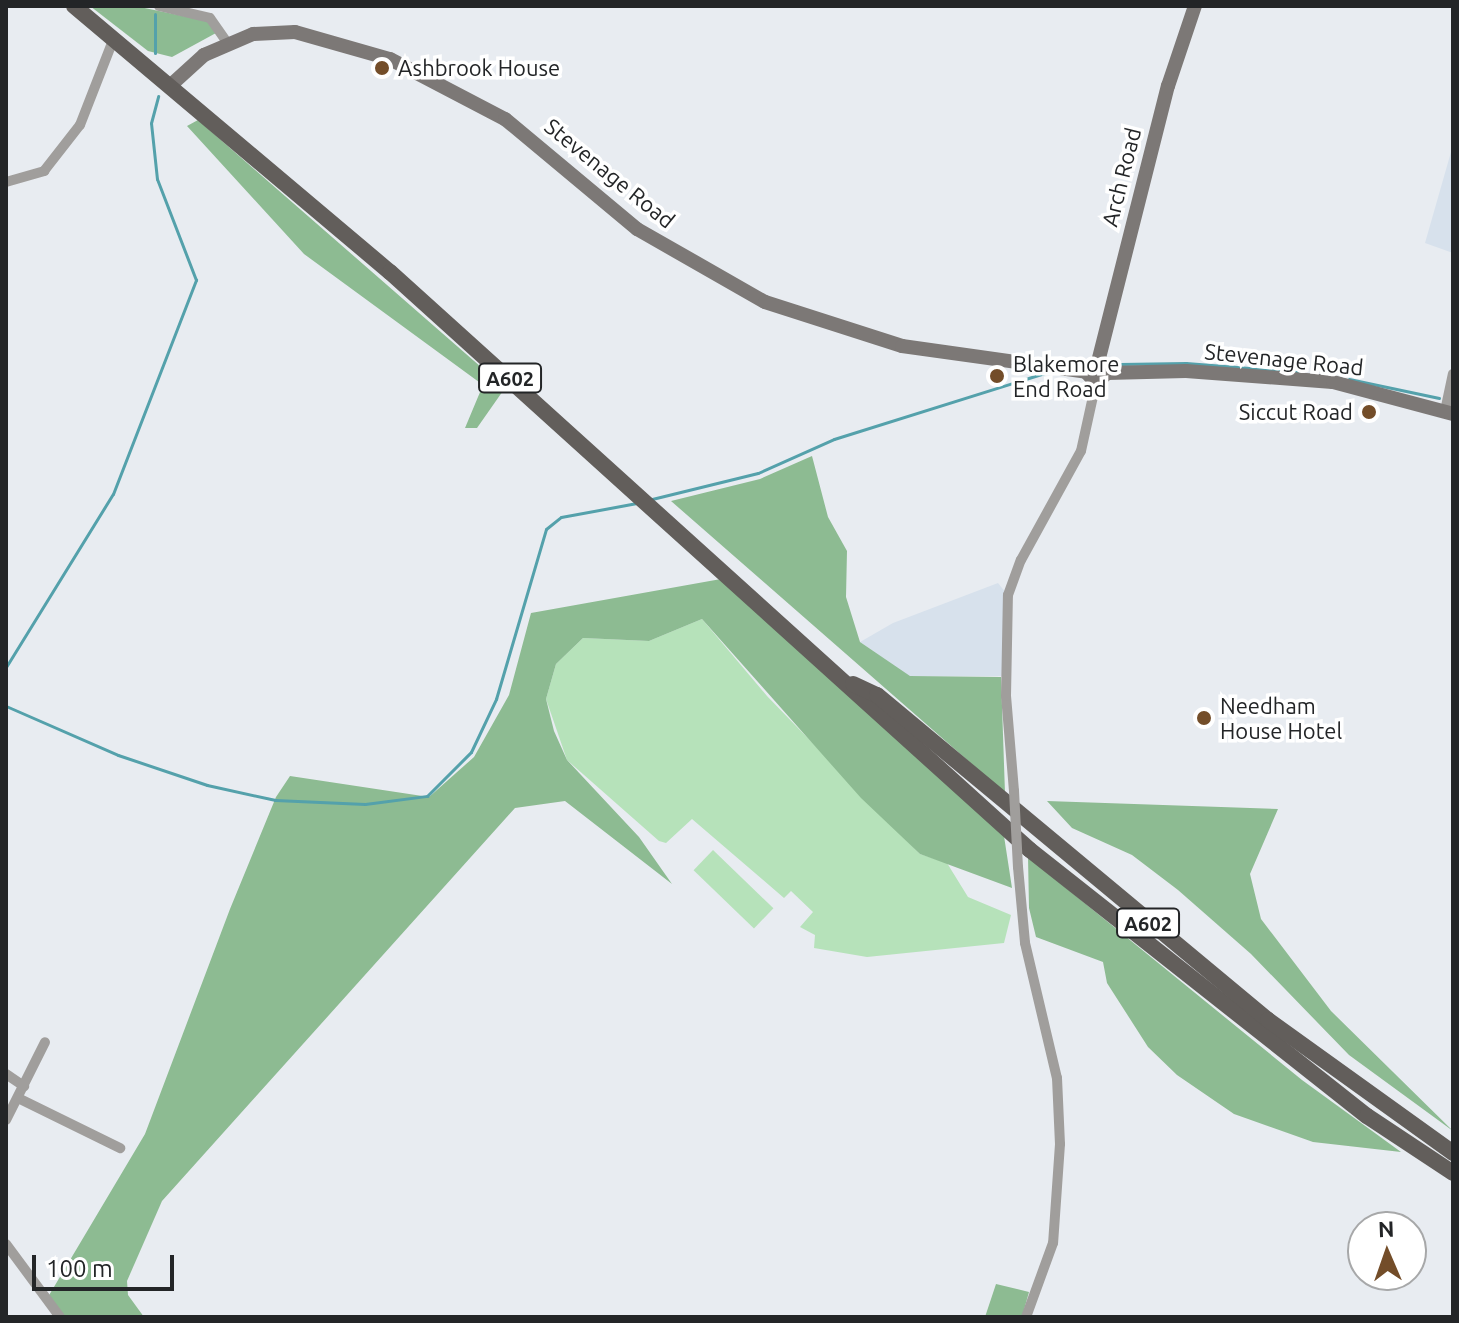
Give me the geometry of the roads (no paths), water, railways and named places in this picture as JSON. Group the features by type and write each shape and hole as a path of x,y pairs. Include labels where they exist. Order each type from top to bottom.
{"main road":[{"name":"A602","path":"74,6 171,85 630,484 851,683 866,706 1157,955 1367,1116 1453,1173"},
{"name":"A602","path":"851,683 877,695 1268,1020 1453,1153"}],"street":[{"path":"159,6 210,18 227,42"},
{"name":"Arch Road","path":"1097,372 1160,115 1195,6"},
{"name":"Stevenage Road","path":"171,85 204,55 227,42 253,34 295,32 419,71 541,145 637,229 765,302 902,346 1097,372 1186,371 1333,382 1449,413"},
{"path":"6,182 44,171 80,125 114,38"},
{"path":"1026,1317 1053,1243 1060,1144 1057,1078 1025,943 1006,696 1008,595 1021,560 1081,451 1097,372"},
{"path":"1449,413 1453,374"},
{"path":"6,1120 45,1042"},
{"path":"6,1074 24,1086"},
{"path":"18,1098 120,1148"},
{"path":"6,1244 60,1317"}],"waterway":[{"path":"155,14 155,53"},
{"path":"6,667 113,494 196,280 157,179 151,123 158,96"},
{"path":"1120,364 1186,363 1298,372"},
{"path":"652,499 758,473 834,439 1048,372"},
{"path":"1349,379 1439,398"},
{"path":"6,706 118,755 207,785 275,800 365,804 427,796 471,752 496,699 546,529 561,517 637,503"}],"place":[{"name":"Ashbrook House","path":"382,68"},
{"name":"Blakemore End Road","path":"997,376"},
{"name":"Siccut Road","path":"1369,412"},
{"name":"Needham House Hotel","path":"1204,718"}]}
